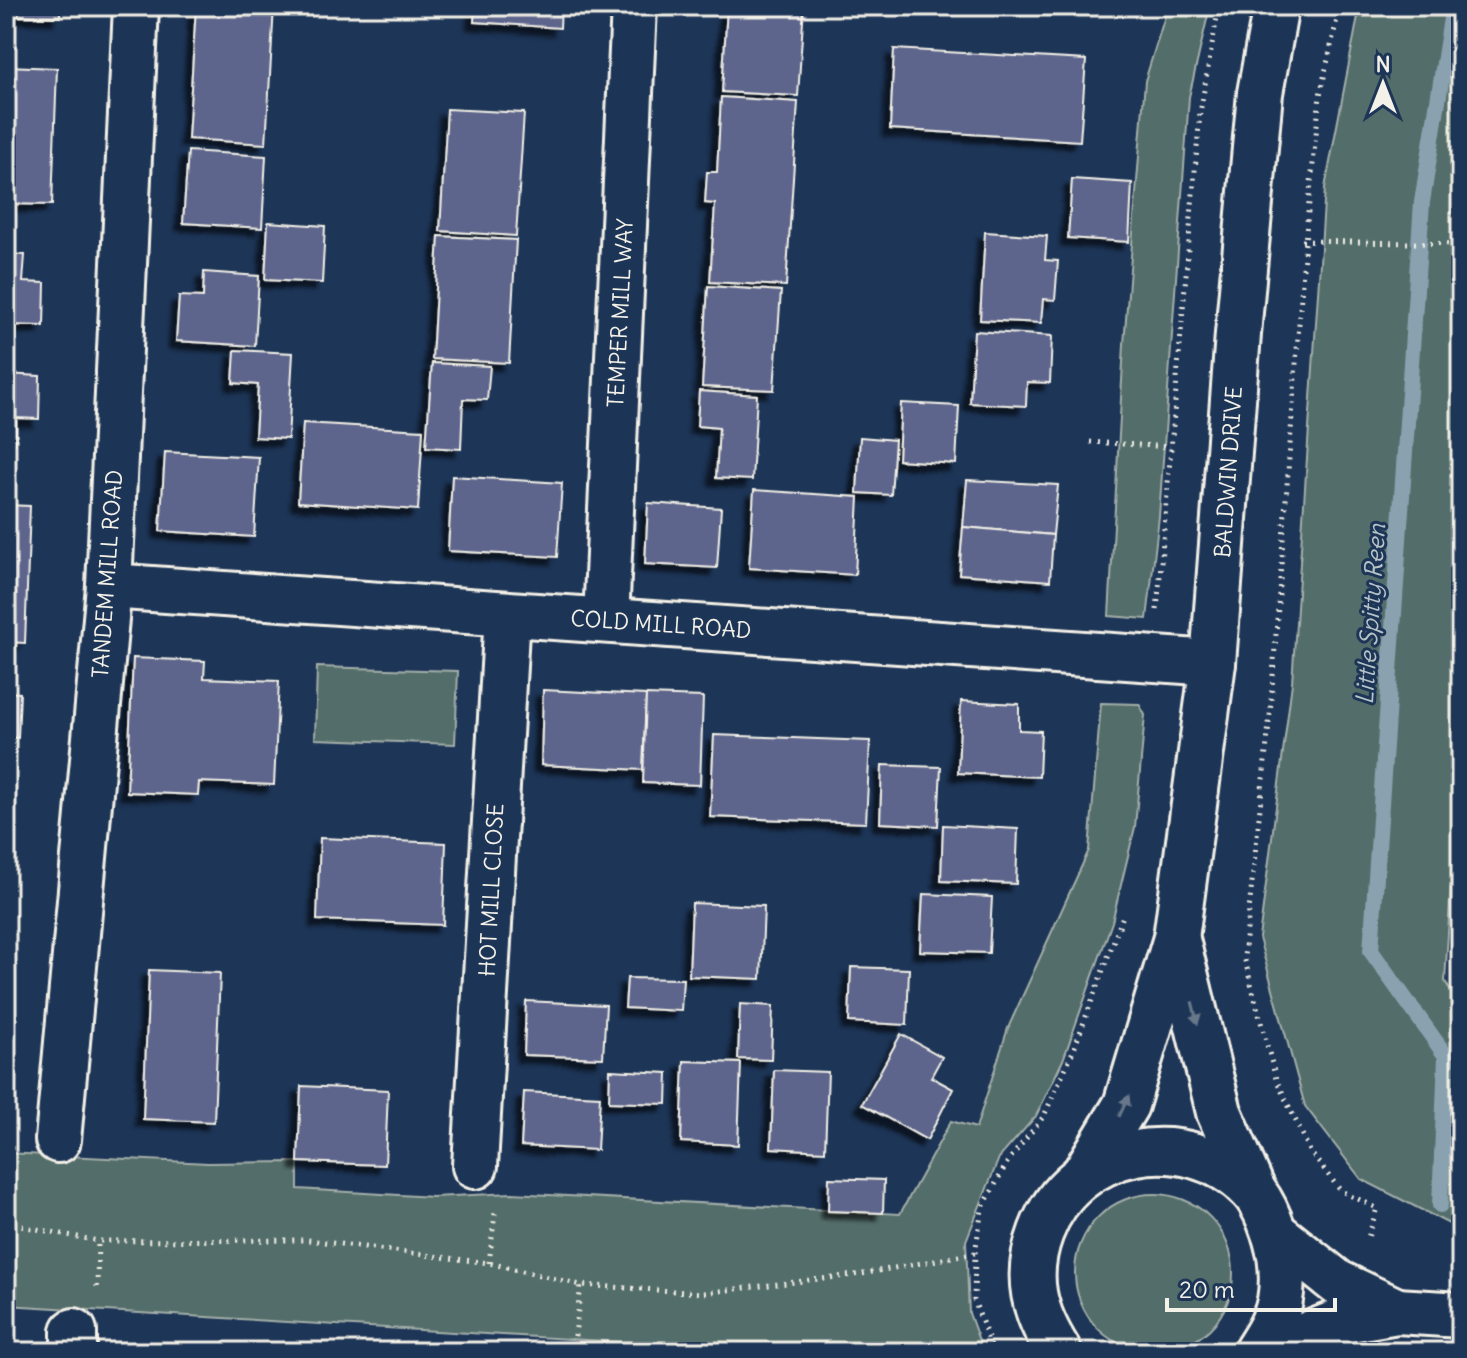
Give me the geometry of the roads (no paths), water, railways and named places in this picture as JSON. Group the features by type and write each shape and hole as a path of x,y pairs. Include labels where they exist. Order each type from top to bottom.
{"street":[{"name":"TANDEM MILL ROAD","path":"58,1140 109,586 136,6"},
{"name":"TEMPER MILL WAY","path":"606,620 634,6"},
{"name":"BALDWIN DRIVE","path":"1176,938 1213,663 1260,93 1276,6"},
{"name":"COLD MILL ROAD","path":"109,586 1213,663"},
{"name":"HOT MILL CLOSE","path":"475,1166 507,614"},
{"path":"1085,1173 1126,1105 1176,938"},
{"path":"1176,938 1219,1112 1276,1234 1283,1277 1275,1319 1256,1352"},
{"path":"1059,1352 1043,1327 1032,1288 1035,1248 1048,1211 1074,1181 1108,1160 1146,1150 1186,1153 1224,1168 1253,1190"},
{"path":"1276,1234 1338,1283 1397,1311"},
{"path":"1264,1352 1344,1320 1397,1311 1461,1315"}],"waterway":[{"name":"Little Spitty Reen","path":"1440,1205 1446,1056 1371,951 1422,202 1453,6"}]}
